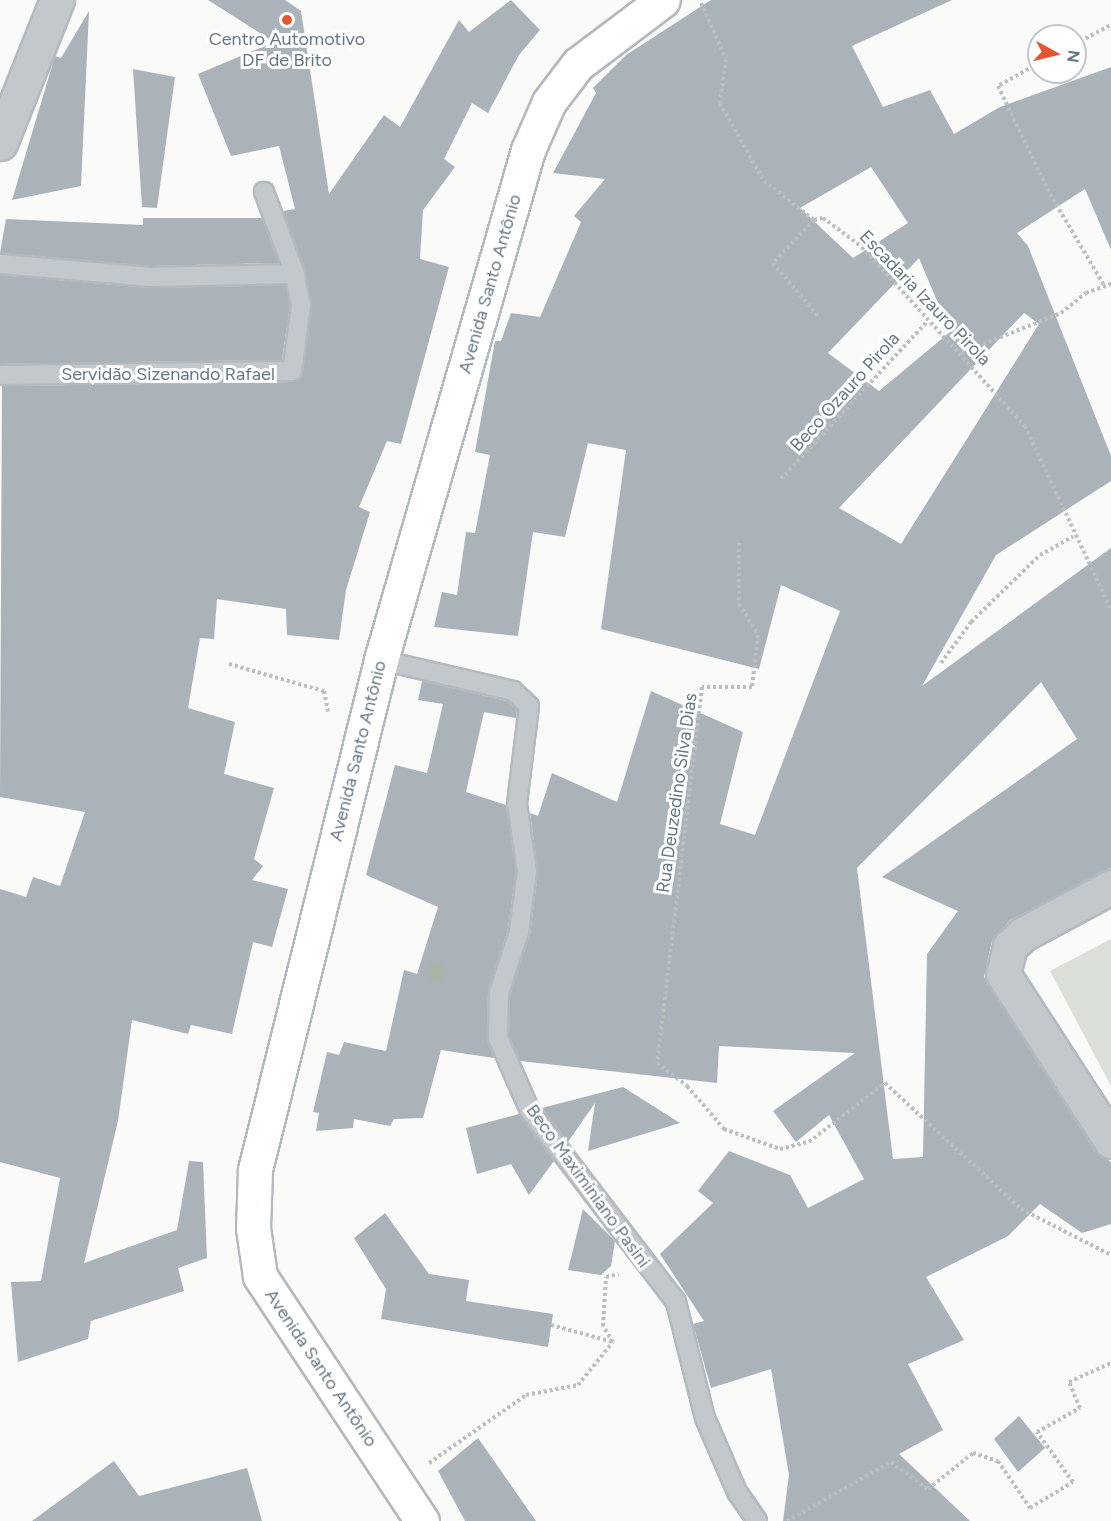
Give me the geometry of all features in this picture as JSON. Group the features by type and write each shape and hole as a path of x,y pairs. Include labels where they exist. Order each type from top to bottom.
{"street":[{"path":"0,143 57,0"},
{"name":"Avenida Santo Antônio","path":"422,1521 260,1276 253,1228 255,1170 381,660 528,150 549,102 578,64 663,0"},
{"path":"1111,887 1023,934 1010,946 1004,974 1111,1141"}],"lane":[{"name":"Servidão Sizenando Rafael","path":"0,375 292,371 301,306 295,274 264,192"},
{"path":"0,264 151,277 295,274"},
{"name":"Beco Maximiniano Pasini","path":"381,660 513,692 529,706 517,804 527,871 519,932 499,993 498,1038 530,1112 676,1302 705,1418 737,1492 757,1521"}],"path":[{"name":"Escadaria Izauro Pirola","path":"699,0 726,59 720,103 730,126 764,181 814,220 823,218 862,247 927,322 961,353 1025,426 1073,537 1111,610"},
{"path":"1087,38 1111,25"},
{"path":"1027,70 998,86 1050,194 1105,287"},
{"path":"814,220 773,263 819,317"},
{"path":"961,353 1061,313 1111,284"},
{"name":"Beco Ozauro Pirola","path":"781,479 927,322"},
{"path":"941,663 971,622 1033,562 1073,537"},
{"name":"Rua Deuzedino Silva Dias","path":"739,543 739,604 758,635 752,687 702,687 657,1063 687,1086 724,1129 780,1149 809,1142 885,1083 1021,1209 1111,1255"},
{"path":"229,664 324,691 331,732 360,742"},
{"path":"613,1342 603,1326 606,1277 648,1267"},
{"path":"551,1326 613,1342"},
{"path":"397,1481 450,1452 526,1395 578,1385 613,1342"},
{"path":"787,1521 891,1462 928,1489 973,1453 998,1461 1030,1508 1073,1482 1037,1432 1080,1408 1069,1382 1111,1363"}],"shaded area":[{"path":"1111,939 1111,1086 1050,971"}],"building":[{"path":"208,0 285,0 301,11 329,194 384,115 400,127 459,20 469,32 511,0 540,30 519,55 488,113 472,103 444,159 455,167 423,210 420,259 449,267 401,444 387,441 359,507 370,512 346,590 339,640 287,635 286,609 217,599 214,639 200,638 188,708 235,722 224,774 274,788 254,859 263,866 252,880 288,889 272,947 253,942 232,1034 191,1025 188,1034 132,1020 118,1121 84,1263 177,1230 189,1161 203,1162 207,1258 178,1268 184,1291 91,1321 88,1339 18,1362 11,1282 41,1281 60,1178 0,1162 0,889 26,897 33,877 60,886 85,812 0,797 2,386 292,382 301,377 312,304 283,211 295,209 279,146 231,156 198,74 274,42"},
{"path":"711,0 952,0 852,46 883,107 930,90 954,134 1000,107 1064,84 1087,84 1087,76 1111,67 1111,250 1085,189 1017,233 1028,246 1111,456 1111,481 996,555 922,686 1111,548 1111,868 1010,920 992,941 984,977 1095,1151 1111,1162 1111,1224 1082,1233 1040,1204 1008,1236 926,1277 964,1340 908,1364 943,1430 899,1454 970,1521 783,1521 789,1475 771,1369 711,1388 693,1324 704,1321 660,1254 713,1203 698,1191 729,1151 790,1175 808,1208 864,1179 829,1115 796,1142 773,1111 855,1053 719,1046 717,1083 520,1061 509,1036 510,995 530,934 538,872 530,813 538,816 552,773 617,802 651,691 743,732 720,824 755,835 840,611 781,585 759,669 601,629 626,450 588,443 565,537 533,532 518,636 434,627 442,592 457,595 466,532 475,533 490,455 475,452 495,341 501,341 511,313 540,317 581,222 574,216 605,179 553,173 596,93 593,88 626,55","holes":["871,167 908,223 853,258 800,208","919,258 950,332 879,391 828,353","1024,313 1039,324 901,544 839,508","1041,682 1077,739 882,877 958,911 927,954 923,1157 893,1159 857,868"]},
{"path":"89,11 81,186 12,200 55,56 61,58"},
{"path":"133,69 175,77 157,208 142,207"},
{"path":"143,218 262,218 279,263 151,266 0,253 6,219 143,225"},
{"path":"0,275 151,288 286,285 290,306 282,360 0,364"},
{"path":"422,681 507,701 517,710 516,718 484,712 466,792 506,805 516,871 508,929 488,992 487,1038 494,1058 441,1050 423,1118 394,1119 390,1126 354,1119 353,1128 316,1131 319,1113 313,1112 327,1052 339,1055 344,1042 386,1051 404,970 417,974 438,907 366,875 395,765 427,773 443,704 418,700"},
{"path":"623,1087 680,1123 588,1151 595,1103 568,1142 542,1108"},
{"path":"519,1114 554,1161 529,1195 511,1164 477,1174 466,1128"},
{"path":"583,1209 615,1241 611,1266 601,1275 568,1270"},
{"path":"385,1213 429,1274 469,1280 466,1301 553,1314 548,1347 381,1319 386,1289 354,1238"},
{"path":"1019,1416 1045,1448 1018,1472 994,1439"},
{"path":"478,1438 536,1521 465,1521 438,1471"},
{"path":"114,1461 139,1496 247,1468 262,1521 32,1521"}],"place":[{"name":"Centro Automotivo DF de Brito","path":"287,20"}]}
